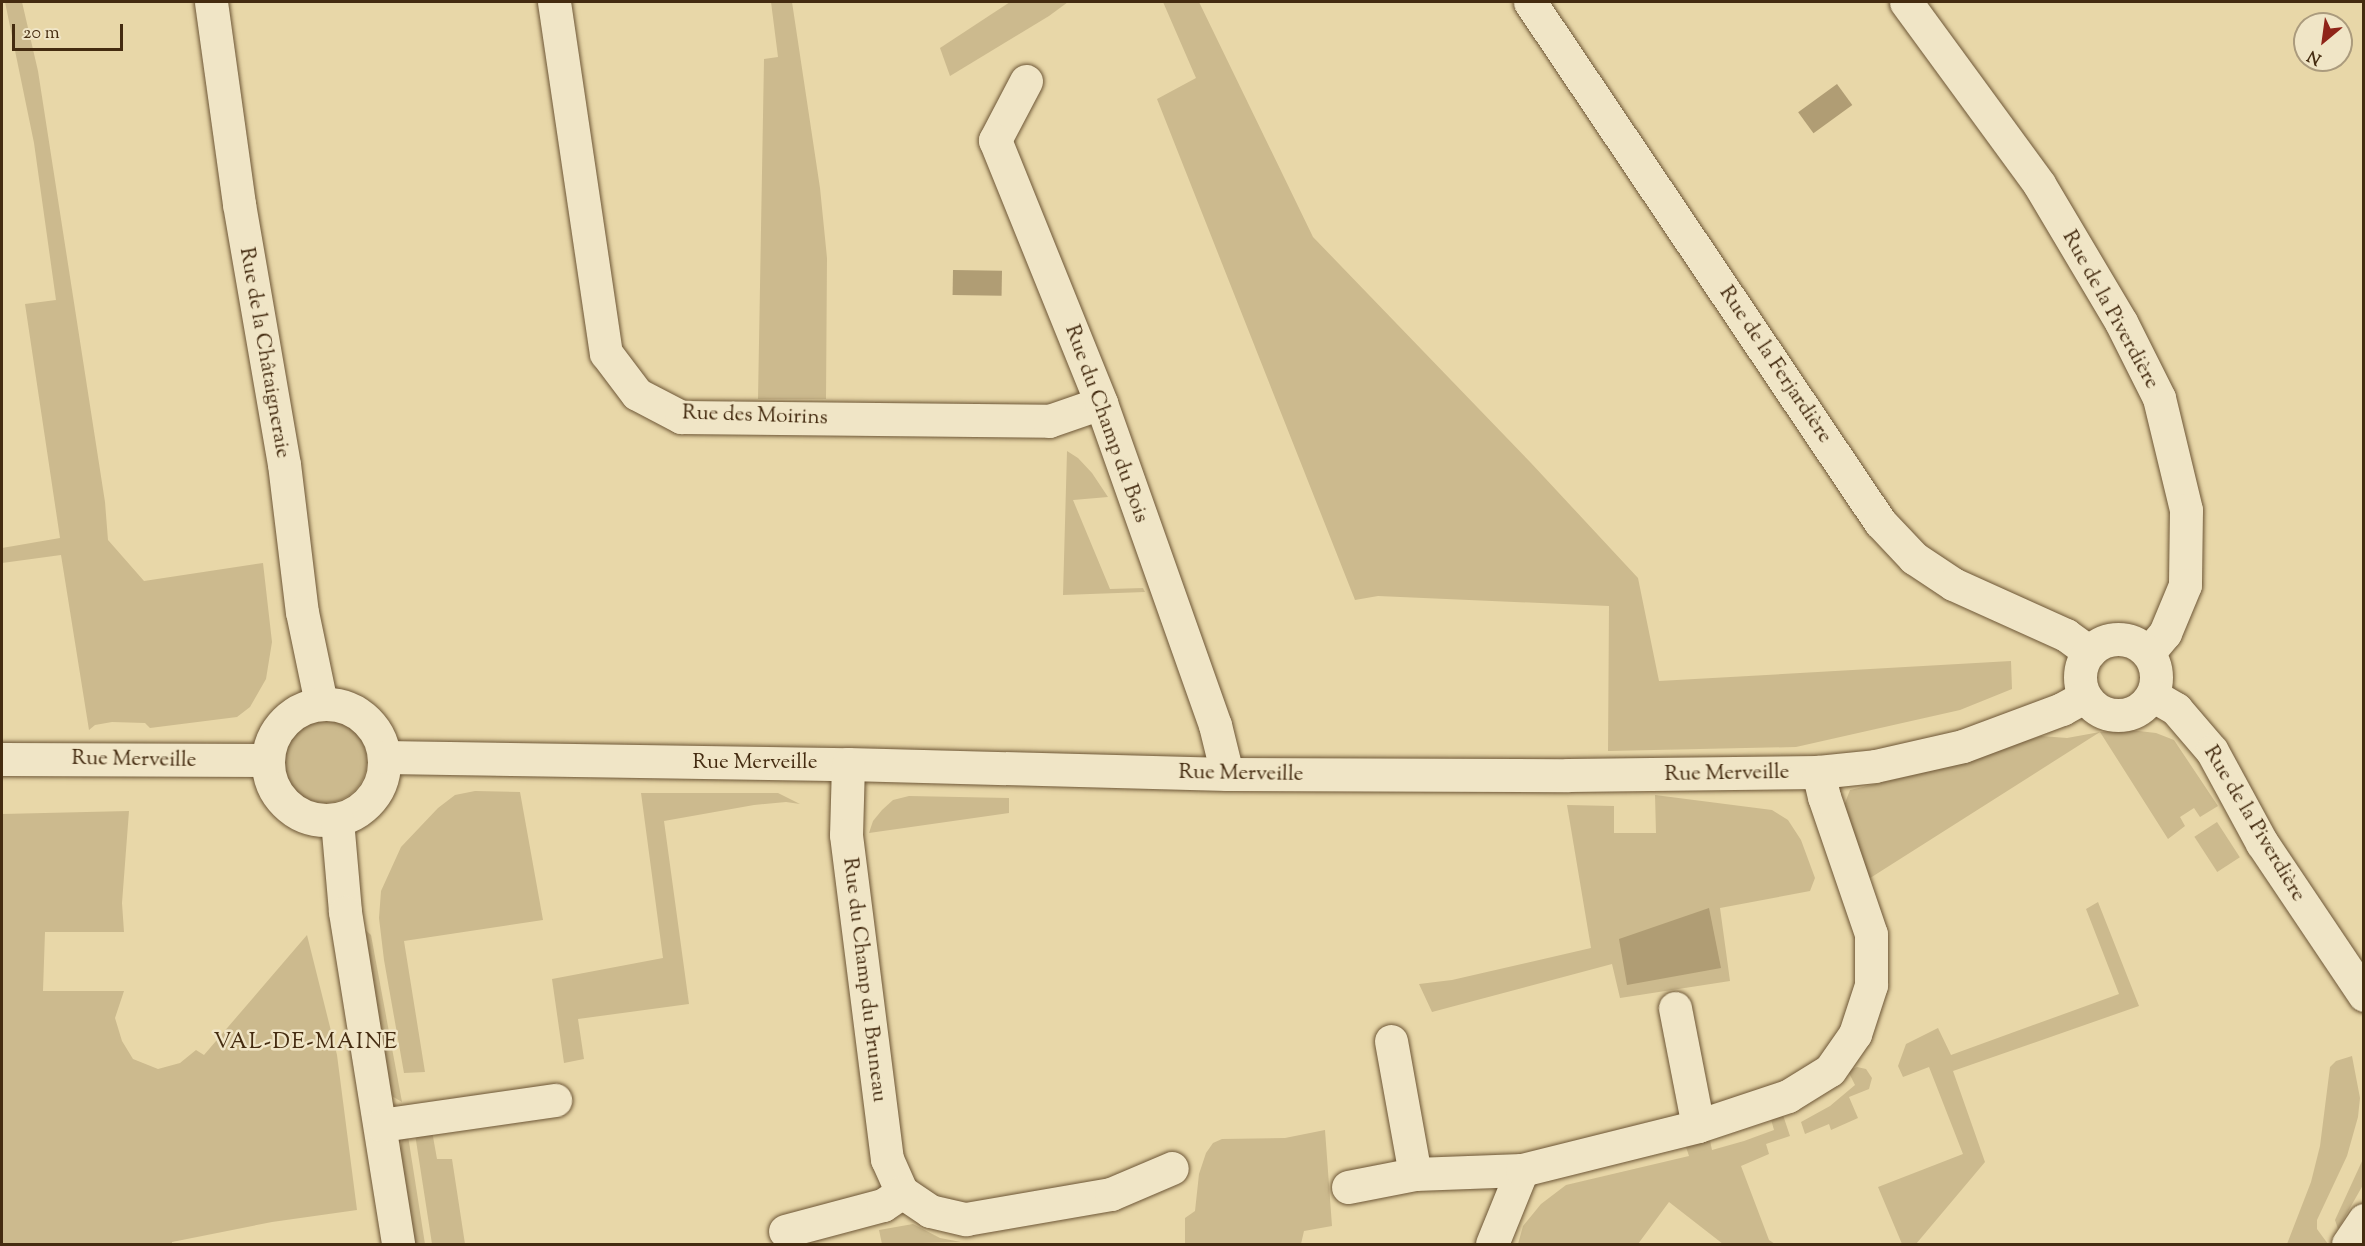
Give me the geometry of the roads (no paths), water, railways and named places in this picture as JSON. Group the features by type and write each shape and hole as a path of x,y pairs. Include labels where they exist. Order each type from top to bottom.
{"street":[{"name":"Rue de la Châtaigneraie","path":"211,2 238,204 284,464 302,612 321,703"},
{"name":"Rue des Moirins","path":"554,2 606,353 637,394 681,417 1049,422 1101,403"},
{"name":"Rue de la Ferjardière","path":"1530,2 1880,522 1914,558 1953,584 2066,635 2089,652"},
{"name":"Rue de la Piverdière","path":"1906,2 2039,184 2121,322 2159,398 2186,510 2185,585 2165,633 2148,653"},
{"name":"Rue du Champ du Bois","path":"1026,81 995,140 1101,403 1215,725 1227,774"},
{"path":"2122,639 2148,653 2156,671 2152,695 2145,704 2125,715 2102,711 2085,696 2080,674 2089,652 2098,644 2122,639"},
{"name":"Rue de la Piverdière","path":"2152,695 2176,709 2212,751 2262,843 2364,995"},
{"name":"Rue Merveille","path":"385,758 848,764 1227,774 1569,776 1818,772 1875,766 1963,746 2062,709 2085,696"},
{"path":"321,703 347,707 364,717 380,738 385,758 383,775 375,794 356,813 337,820 309,818 284,802 270,780 267,760 275,733 288,717 301,708 321,703"},
{"name":"Rue Merveille","path":"2,759 267,760"},
{"name":"Rue du Champ du Bruneau","path":"848,764 846,836 887,1159 902,1192"},
{"path":"1348,1187 1415,1174 1522,1170 1698,1126 1788,1096 1830,1070 1855,1034 1871,985 1871,934 1824,797 1818,772"},
{"path":"337,820 345,912 381,1125 398,1245"},
{"path":"1674,1008 1698,1126"},
{"path":"1391,1041 1415,1174"},
{"path":"381,1125 555,1100"},
{"path":"785,1232 883,1206 902,1192 930,1211 966,1219 1111,1194 1172,1168"},
{"path":"1492,1245 1522,1170"},
{"path":"2348,1245 2364,1220"}],"district":[{"name":"VAL-DE-MAINE","path":"306,1044"}]}
